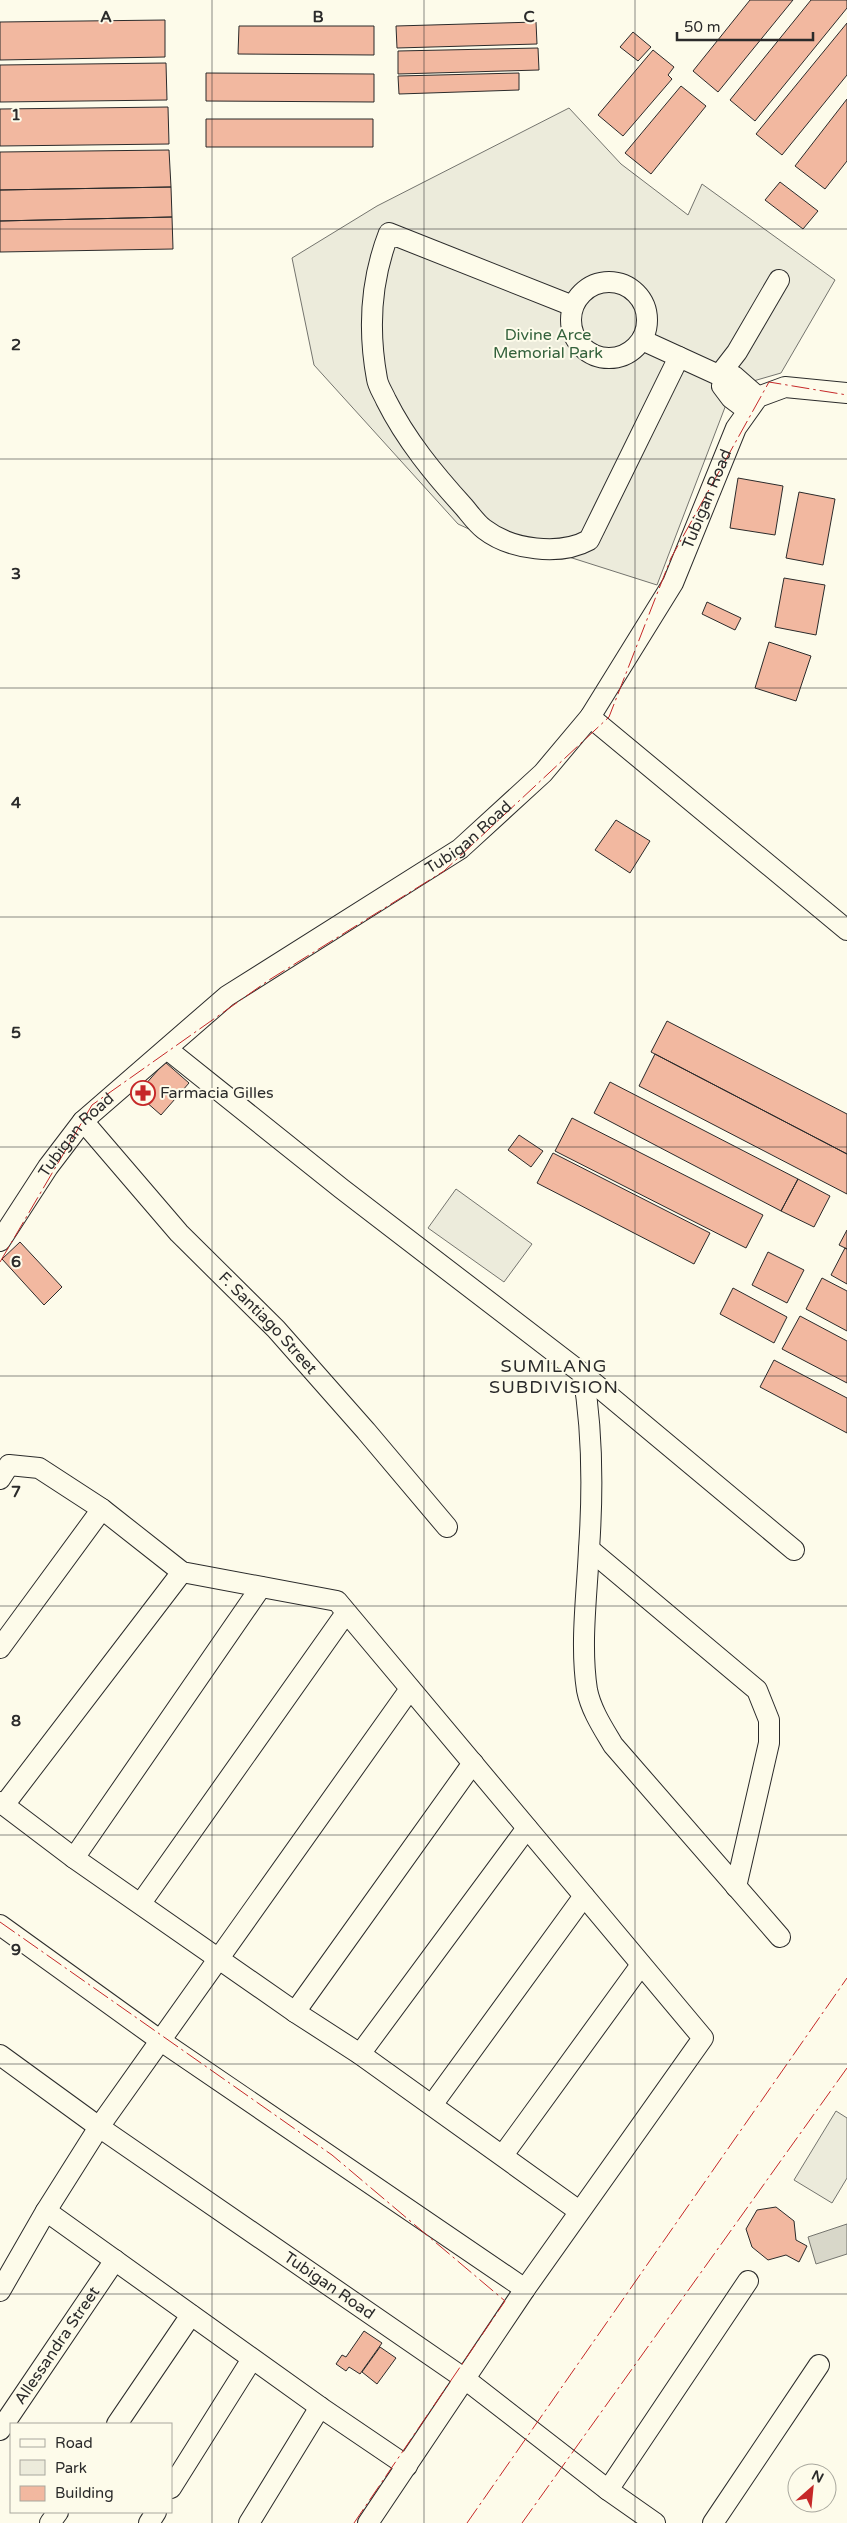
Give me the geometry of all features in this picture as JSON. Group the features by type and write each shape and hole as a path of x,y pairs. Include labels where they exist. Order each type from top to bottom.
{"street":[{"path":"573,306 389,234 379,258 373,296 372,340 377,381 393,414 419,454 484,530 517,545 549,548 576,546 589,540 679,357"},
{"path":"779,280 722,376 722,386 731,398 752,403 785,387 847,392"},
{"path":"599,282 618,282 634,290 645,305 648,323 642,340 629,353 611,359 592,355 578,342 570,325 573,306 583,291 599,282"},
{"path":"642,340 722,376"},
{"name":"Tubigan Road","path":"0,1241 48,1167 84,1121 227,996 460,849 543,773 590,717 673,583 724,458 752,403"},
{"path":"590,717 847,930"},
{"path":"167,1049 342,1189 583,1374 794,1550"},
{"name":"F. Santiago Street","path":"84,1121 179,1232 276,1329 447,1527"},
{"path":"583,1374 591,1440 592,1498 584,1626 585,1659 588,1691 597,1718 613,1745 638,1776 780,1937"},
{"path":"0,1479 9,1465 38,1468 102,1509 182,1572 337,1601 702,2038 525,2289 368,2523"},
{"path":"0,1648 102,1509"},
{"path":"589,1549 757,1690 769,1720 769,1743 736,1887"},
{"path":"182,1572 2,1804 74,1858 295,2012 360,2054 579,2211"},
{"path":"74,1858 262,1587"},
{"path":"141,1904 346,1613"},
{"path":"0,2291 46,2211 99,2127 410,1689"},
{"path":"295,2012 473,1763"},
{"path":"360,2054 527,1828"},
{"path":"432,2105 584,1896"},
{"path":"0,1926 161,2041 525,2289"},
{"path":"502,2155 641,1965"},
{"name":"Tubigan Road","path":"0,2055 99,2127 466,2379 608,2490 655,2523"},
{"path":"46,2211 252,2359 407,2466"},
{"name":"Allessandra Street","path":"0,2430 115,2260"},
{"path":"608,2490 748,2281"},
{"path":"118,2423 191,2315"},
{"path":"172,2486 252,2359"},
{"path":"713,2523 818,2365"},
{"path":"249,2523 320,2407"}],"green space":[{"name":"Divine Arce Memorial Park","path":"569,108 621,164 688,215 702,184 835,280 781,373 743,384 727,402 657,585 569,557 523,554 458,524 314,365 292,258 377,206"},
{"path":"456,1189 532,1244 504,1282 428,1228"},
{"path":"836,2111 847,2118 847,2178 832,2203 794,2180"}],"shaded area":[{"path":"847,2224 847,2254 816,2264 808,2237"}],"building":[{"path":"750,0 793,0 718,92 693,71"},
{"path":"811,0 847,0 847,8 755,121 730,100"},
{"path":"165,20 165,57 0,60 0,22"},
{"path":"536,22 537,44 397,48 396,26"},
{"path":"847,23 847,75 782,155 756,134"},
{"path":"239,26 374,26 374,55 238,54"},
{"path":"633,32 651,47 638,61 620,47"},
{"path":"538,48 539,70 398,74 398,51"},
{"path":"653,50 674,67 668,75 672,79 623,136 598,115"},
{"path":"166,63 167,100 0,102 0,65"},
{"path":"206,73 374,74 374,102 206,101"},
{"path":"519,73 519,90 399,94 398,76"},
{"path":"681,86 706,106 651,174 625,153"},
{"path":"847,99 847,161 825,189 795,166"},
{"path":"168,107 169,144 0,146 0,109"},
{"path":"206,119 373,119 373,147 206,147"},
{"path":"169,150 171,187 0,190 0,152"},
{"path":"780,182 818,211 803,229 765,200"},
{"path":"171,187 172,217 0,221 0,190"},
{"path":"172,217 173,249 0,252 0,221"},
{"path":"738,478 783,486 775,535 730,528"},
{"path":"799,492 835,499 823,565 786,558"},
{"path":"784,578 825,585 816,635 775,627"},
{"path":"707,602 741,618 735,630 702,614"},
{"path":"769,642 811,656 796,701 755,688"},
{"path":"616,820 650,841 630,873 595,850"},
{"path":"667,1021 847,1114 847,1154 651,1052"},
{"path":"655,1054 847,1154 847,1194 639,1086"},
{"path":"165,1062 189,1083 161,1115 137,1094"},
{"path":"610,1082 798,1179 781,1211 594,1113"},
{"path":"572,1118 763,1215 746,1248 555,1151"},
{"path":"519,1135 543,1151 531,1167 508,1150"},
{"path":"553,1153 710,1233 694,1264 537,1183"},
{"path":"798,1179 830,1196 814,1227 781,1211"},
{"path":"847,1230 847,1249 839,1245"},
{"path":"20,1242 62,1287 44,1305 2,1259"},
{"path":"845,1248 847,1249 847,1284 831,1275"},
{"path":"768,1252 804,1270 787,1303 752,1285"},
{"path":"822,1278 847,1291 847,1331 806,1309"},
{"path":"733,1288 787,1317 774,1343 720,1314"},
{"path":"800,1316 847,1341 847,1383 782,1349"},
{"path":"774,1360 847,1398 847,1433 760,1387"},
{"path":"776,2207 794,2221 796,2240 807,2246 799,2262 786,2255 768,2260 752,2247 746,2229 757,2210"},
{"path":"364,2331 382,2343 360,2374 349,2367 346,2371 336,2364 342,2355 346,2357"},
{"path":"380,2347 396,2358 377,2384 362,2372"}],"power":[{"path":"0,1262 92,1105 269,980 444,871 609,717 671,558 769,382 847,395"},
{"path":"0,1922 332,2155 505,2301 354,2523"},
{"path":"467,2523 847,1978"},
{"path":"522,2523 847,2068"}],"place":[{"name":"Farmacia Gilles","path":"143,1093"}],"district":[{"name":"SUMILANG SUBDIVISION","path":"554,1376"}]}
